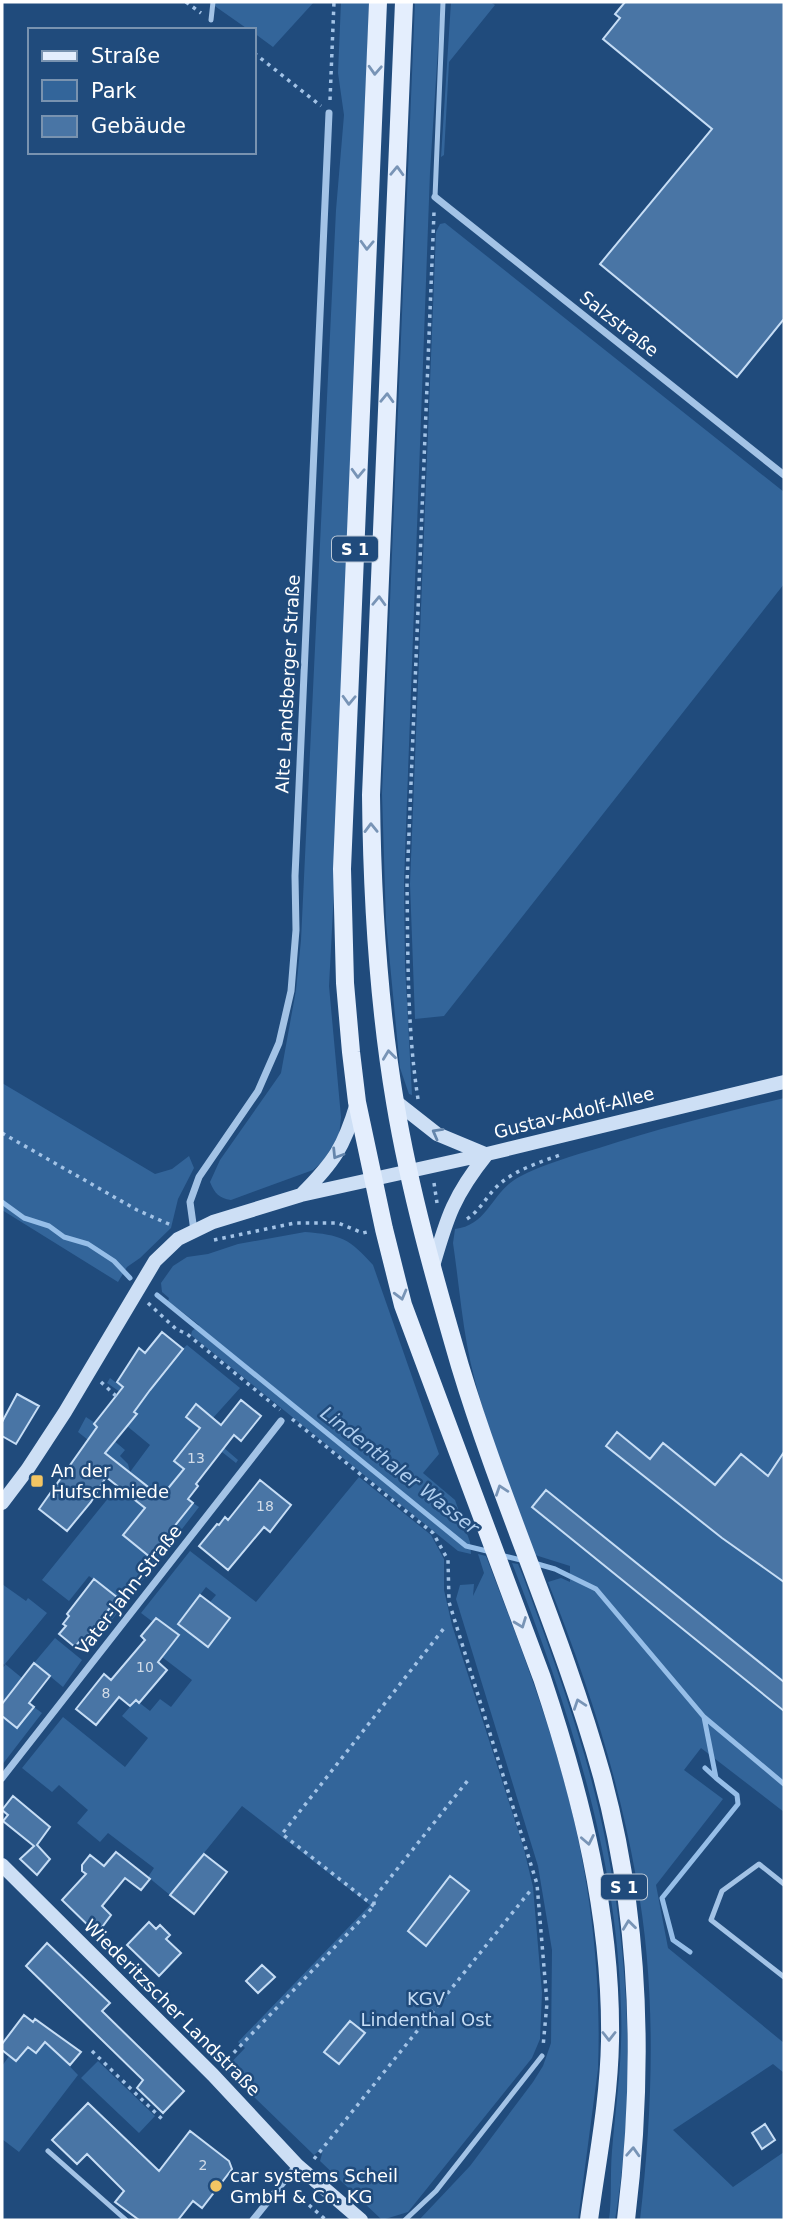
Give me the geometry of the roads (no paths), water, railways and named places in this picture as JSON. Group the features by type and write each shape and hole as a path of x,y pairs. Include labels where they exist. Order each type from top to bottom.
{"main road":[{"name":"S 1","path":"378,2 342,869 345,983 357,1102 372,1179 404,1306 563,1740 587,1833 607,1967 610,2041 589,2220"},
{"name":"S 1","path":"404,2 371,795 376,930 395,1101 408,1171 461,1367 500,1491 589,1732 605,1791 625,1889 634,1965 637,2042 632,2169 626,2220"}],"street":[{"name":"Alte Landsberger Straße","path":"194,1230 190,1202 199,1177 258,1091 279,1043 291,991 296,930 295,876 329,113"},
{"name":"Salzstraße","path":"435,197 784,475"},
{"name":"Gustav-Adolf-Allee","path":"372,1179 784,1082"},
{"path":"395,1101 437,1134 486,1154 459,1191 445,1221 433,1266"},
{"path":"300,1195 335,1158 349,1130 357,1102"},
{"path":"2,1503 65,1412 139,1286 165,1250 194,1230 234,1215 300,1195 372,1179"},
{"name":"Vater-Jahn-Straße","path":"2,1779 281,1421"},
{"name":"Wiederitzscher Landstraße","path":"2,1865 213,2074 346,2220"},
{"path":"253,2220 305,2172"},
{"name":"Wiederitzscher Landstraße","path":"305,2172 361,2220"}],"lane":[{"path":"211,20 213,2"},
{"path":"435,197 443,2"},
{"path":"784,1884 759,1864 722,1891 711,1920 784,1977"},
{"path":"405,2220 436,2191 542,2056"},
{"path":"48,2151 126,2220"}],"waterway":[{"name":"Lindenthaler Wasser","path":"2,1202 24,1218 49,1226 64,1237 88,1244 114,1261 130,1278"},
{"name":"Lindenthaler Wasser","path":"157,1295 466,1546 491,1552"},
{"name":"Lindenthaler Wasser","path":"500,1555 525,1561"},
{"name":"Lindenthaler Wasser","path":"534,1563 555,1569 596,1589 704,1717 784,1784"},
{"path":"690,1952 673,1940 662,1898 738,1804 737,1795 716,1778 704,1717"},
{"path":"705,1768 716,1778"}],"place":[{"name":"An der Hufschmiede","path":"37,1481"},
{"name":"car systems Scheil GmbH & Co. KG","path":"216,2186"}],"park label":[{"name":"KGV Lindenthal Ost","path":"426,2009"}]}
